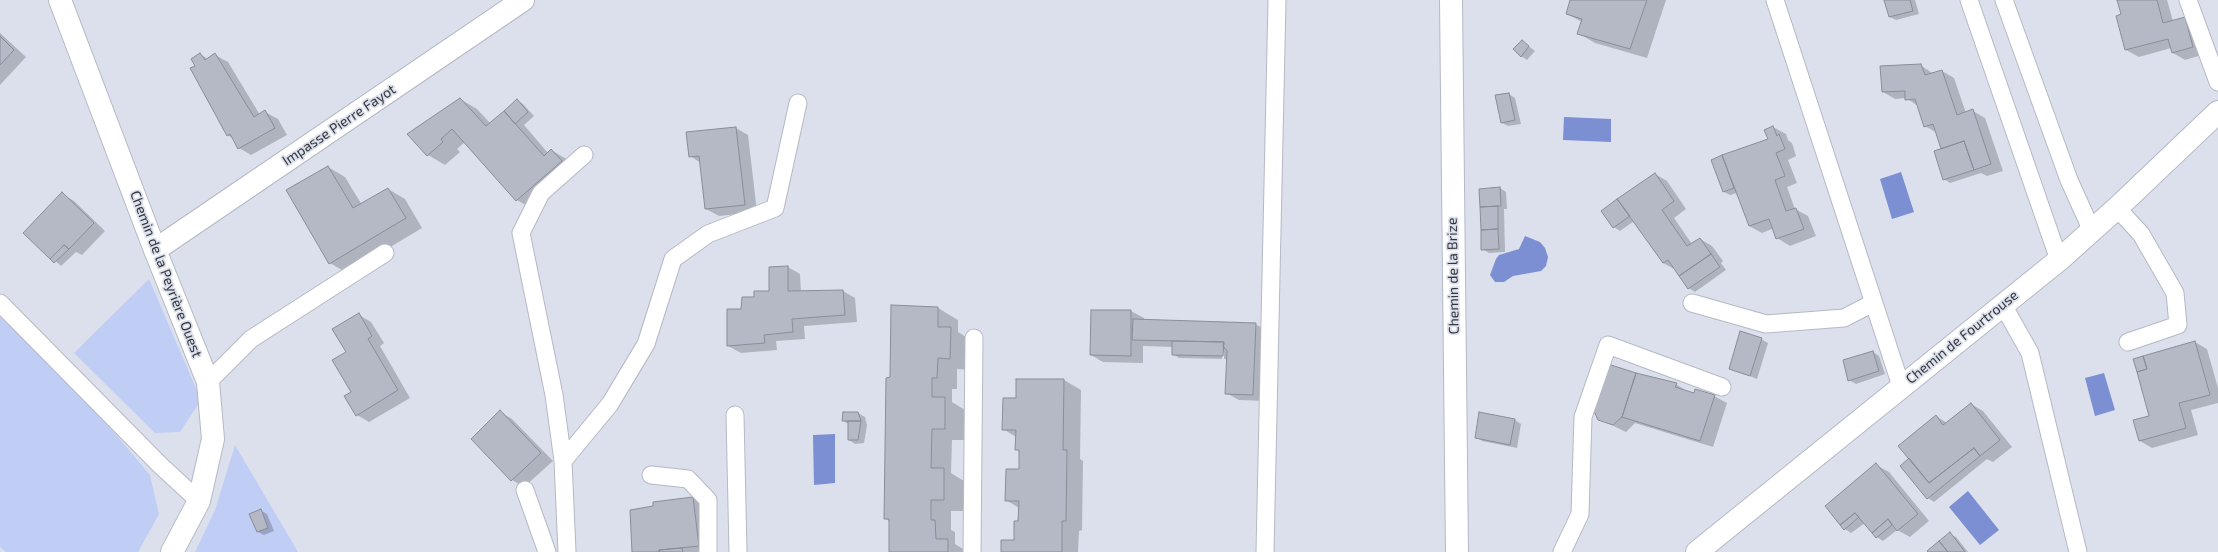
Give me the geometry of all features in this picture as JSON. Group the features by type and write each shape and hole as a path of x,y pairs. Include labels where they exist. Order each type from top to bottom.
{"street":[{"name":"Chemin de la Peyrière Ouest","path":"60,0 155,250 208,382 213,439 199,501 172,552"},
{"name":"Impasse Pierre Fayot","path":"155,250 523,0"},
{"name":"Chemin de la Brize","path":"1451,0 1457,552"},
{"name":"Chemin de Fourtrouse","path":"1697,552 1901,386 2060,260 2218,112"}],"lane":[{"path":"1265,552 1277,0"},
{"path":"1775,0 1901,386"},
{"path":"1969,0 2060,260"},
{"path":"2004,0 2069,180 2092,231"},
{"path":"2188,0 2218,82"},
{"path":"563,460 610,404 646,344 673,259 708,234 775,208 798,104"},
{"path":"568,552 563,460 554,395 521,233 542,193 584,155"},
{"path":"2117,208 2141,234 2175,293 2178,325 2128,342"},
{"path":"208,382 251,339 385,254"},
{"path":"0,303 160,465 199,501"},
{"path":"1692,303 1766,324 1844,318 1873,303"},
{"path":"2003,305 2030,353 2078,552"},
{"path":"972,552 974,338"},
{"path":"1562,552 1580,514 1583,417 1608,344 1722,387"},
{"path":"735,415 738,552"},
{"path":"650,475 688,479 708,500 708,552"},
{"path":"525,490 547,552"}],"shaded area":[{"path":"149,279 201,400 180,432 155,433 74,353"},
{"path":"0,317 60,368 150,475 159,514 138,552 6,552 0,547"},
{"path":"235,445 298,552 195,552 215,510"}],"water":[{"path":"1564,117 1611,119 1611,142 1563,140"},
{"path":"1901,172 1914,212 1892,219 1880,179"},
{"path":"1525,236 1540,242 1545,248 1548,257 1546,266 1541,271 1513,276 1504,282 1495,282 1490,275 1496,259 1499,255 1519,249"},
{"path":"2104,373 2115,410 2095,416 2085,378"},
{"path":"835,434 835,483 814,485 813,435"},
{"path":"1968,491 1999,530 1980,545 1949,507"}],"building":[{"path":"1570,0 1647,0 1630,49 1577,34 1582,19 1566,14"},
{"path":"1884,0 1910,0 1913,11 1889,17"},
{"path":"2117,0 2157,0 2163,23 2185,17 2193,47 2172,53 2168,39 2125,50 2116,16 2121,14"},
{"path":"0,36 14,50 0,65"},
{"path":"1522,40 1529,46 1521,57 1513,49"},
{"path":"200,53 205,60 215,53 254,117 265,110 275,128 238,149 230,134 227,136 190,68 195,66 191,59"},
{"path":"1921,64 1925,75 1942,70 1957,115 1973,109 1991,164 1974,170 1964,141 1941,149 1933,124 1924,127 1915,99 1905,100 1905,91 1882,92 1880,66"},
{"path":"1509,93 1515,120 1501,123 1495,95"},
{"path":"460,98 486,126 504,111 544,156 551,149 562,161 516,201 452,129 441,139 443,142 427,156 407,134"},
{"path":"517,99 528,112 515,124 504,111"},
{"path":"1773,126 1777,136 1779,134 1785,149 1776,153 1785,176 1775,180 1786,211 1796,208 1804,229 1776,239 1769,219 1749,226 1722,155 1768,139 1764,130"},
{"path":"736,127 745,205 705,209 699,156 689,157 686,132"},
{"path":"1964,141 1974,170 1943,180 1934,151"},
{"path":"1722,155 1734,188 1723,192 1711,160"},
{"path":"328,166 353,208 388,188 406,218 329,264 286,190"},
{"path":"1655,173 1674,201 1662,210 1687,246 1700,238 1711,254 1679,276 1668,260 1663,263 1617,199"},
{"path":"1500,187 1501,206 1480,207 1479,189"},
{"path":"62,192 94,223 69,249 64,245 50,259 23,233"},
{"path":"1617,199 1630,216 1613,228 1601,211"},
{"path":"1498,206 1498,229 1481,230 1480,207"},
{"path":"1498,229 1499,249 1481,250 1481,230"},
{"path":"64,245 69,249 54,263 50,259"},
{"path":"1711,254 1720,267 1688,289 1679,276"},
{"path":"788,266 788,291 843,290 845,315 792,319 793,332 764,335 765,343 727,346 727,309 741,309 742,297 754,297 754,291 769,291 769,267"},
{"path":"891,305 938,307 938,327 951,327 950,359 938,358 937,378 932,378 932,397 945,397 945,429 932,429 931,468 944,468 944,500 931,500 931,520 935,520 936,539 948,539 948,552 889,552 889,519 884,519 886,378 890,377"},
{"path":"1091,310 1131,310 1131,356 1090,355"},
{"path":"359,313 372,336 368,339 398,390 356,416 344,396 351,392 332,360 346,352 332,329"},
{"path":"1133,319 1256,323 1253,395 1225,394 1227,351 1223,346 1224,342 1132,340"},
{"path":"1740,331 1762,338 1750,376 1729,369"},
{"path":"1172,341 1224,342 1223,356 1172,355"},
{"path":"2195,341 2210,395 2179,403 2186,428 2139,441 2133,420 2149,416 2137,372 2147,369 2143,356"},
{"path":"1873,351 1879,371 1848,381 1843,360"},
{"path":"2143,356 2147,369 2137,372 2133,359"},
{"path":"1608,364 1636,373 1622,417 1613,425 1598,420 1593,409"},
{"path":"1636,373 1677,383 1675,387 1694,393 1695,389 1715,395 1700,441 1622,417"},
{"path":"1016,379 1064,379 1063,450 1067,450 1066,521 1062,521 1062,552 1001,552 1001,540 1014,540 1014,521 1018,521 1019,501 1005,501 1006,469 1019,469 1019,450 1015,450 1016,430 1002,430 1003,398 1016,398"},
{"path":"1971,403 2000,440 1980,456 1974,448 1929,483 1898,446 1936,415 1943,425"},
{"path":"500,410 541,453 511,481 471,439"},
{"path":"843,412 858,412 861,421 842,421"},
{"path":"1479,412 1515,419 1510,445 1475,438"},
{"path":"848,421 861,421 858,440 848,440"},
{"path":"1974,448 1980,456 1927,499 1900,466 1909,458 1929,483"},
{"path":"1876,463 1918,514 1897,531 1888,519 1872,533 1855,513 1840,525 1825,506"},
{"path":"693,497 699,546 659,550 659,552 632,552 630,510 653,506 653,502"},
{"path":"261,509 268,528 257,532 249,514"},
{"path":"1855,513 1859,517 1844,530 1840,525"},
{"path":"1888,519 1892,525 1876,538 1872,533"},
{"path":"1950,532 1965,552 1948,552 1939,541"},
{"path":"1939,541 1948,552 1927,551"},
{"path":"682,548 683,552 659,552 659,550"}]}
